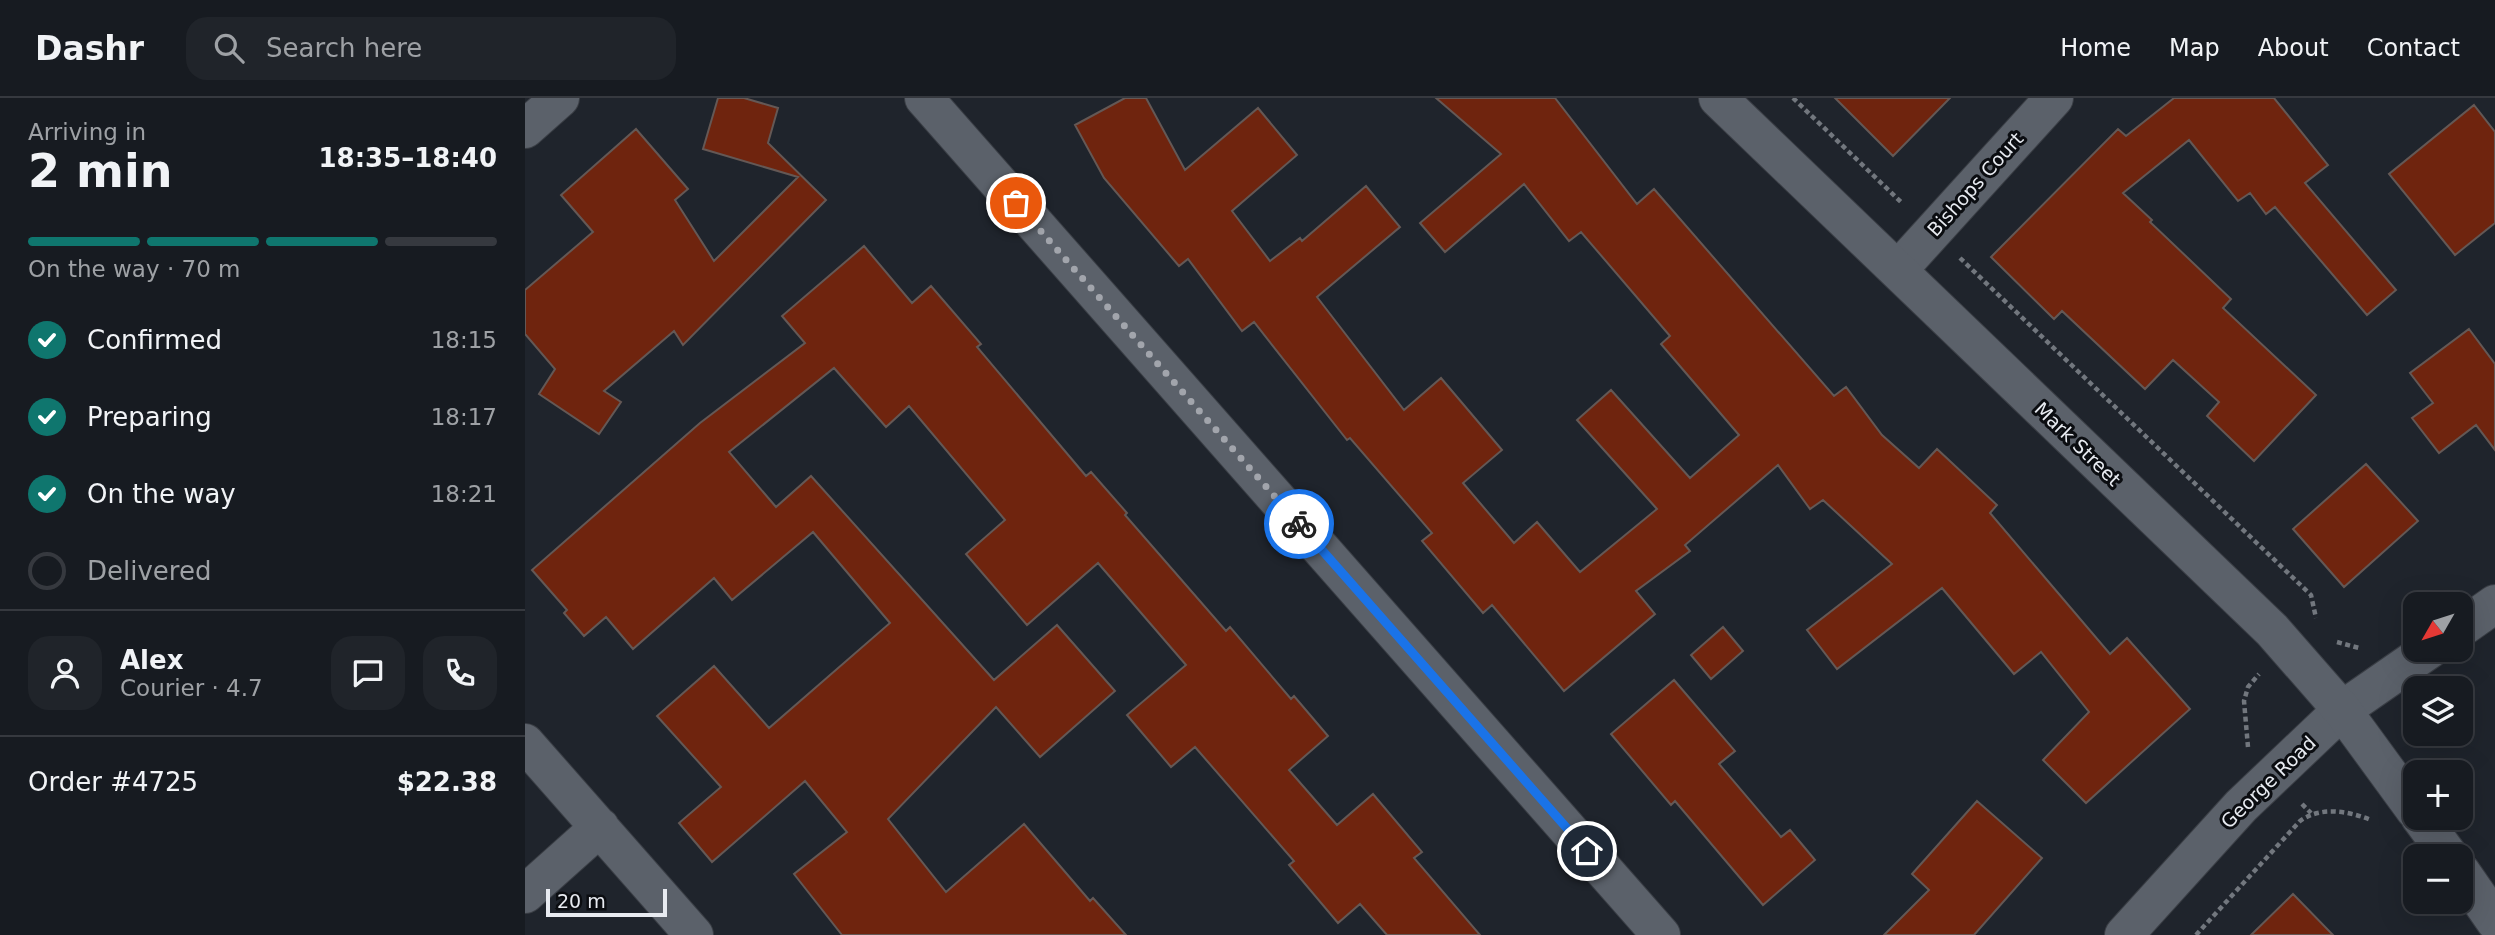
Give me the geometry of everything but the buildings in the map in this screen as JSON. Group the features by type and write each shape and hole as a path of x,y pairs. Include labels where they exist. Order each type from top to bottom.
{"street":[{"path":"525,129 560,98"},
{"path":"924,98 1661,935"},
{"name":"Mark Street","path":"1718,98 2272,630 2342,710 2403,794"},
{"name":"Bishops Court","path":"1898,270 2054,98"},
{"path":"2473,620 2495,604"},
{"name":"George Road","path":"2124,935 2241,806 2342,710 2411,662"},
{"path":"525,743 694,935"},
{"path":"525,894 600,827"},
{"path":"2473,889 2495,921"}],"path":[{"path":"1793,98 1896,197"},
{"path":"1964,261 2311,595 2317,622"},
{"path":"2328,636 2339,644 2362,648"},
{"path":"2250,750 2246,744 2243,701 2248,687 2259,674"},
{"path":"2196,935 2300,821 2311,813 2352,813 2379,827"}],"way so far":[{"path":"1016,203 1299,524"}],"route":[{"path":"1299,524 1587,851"}]}
